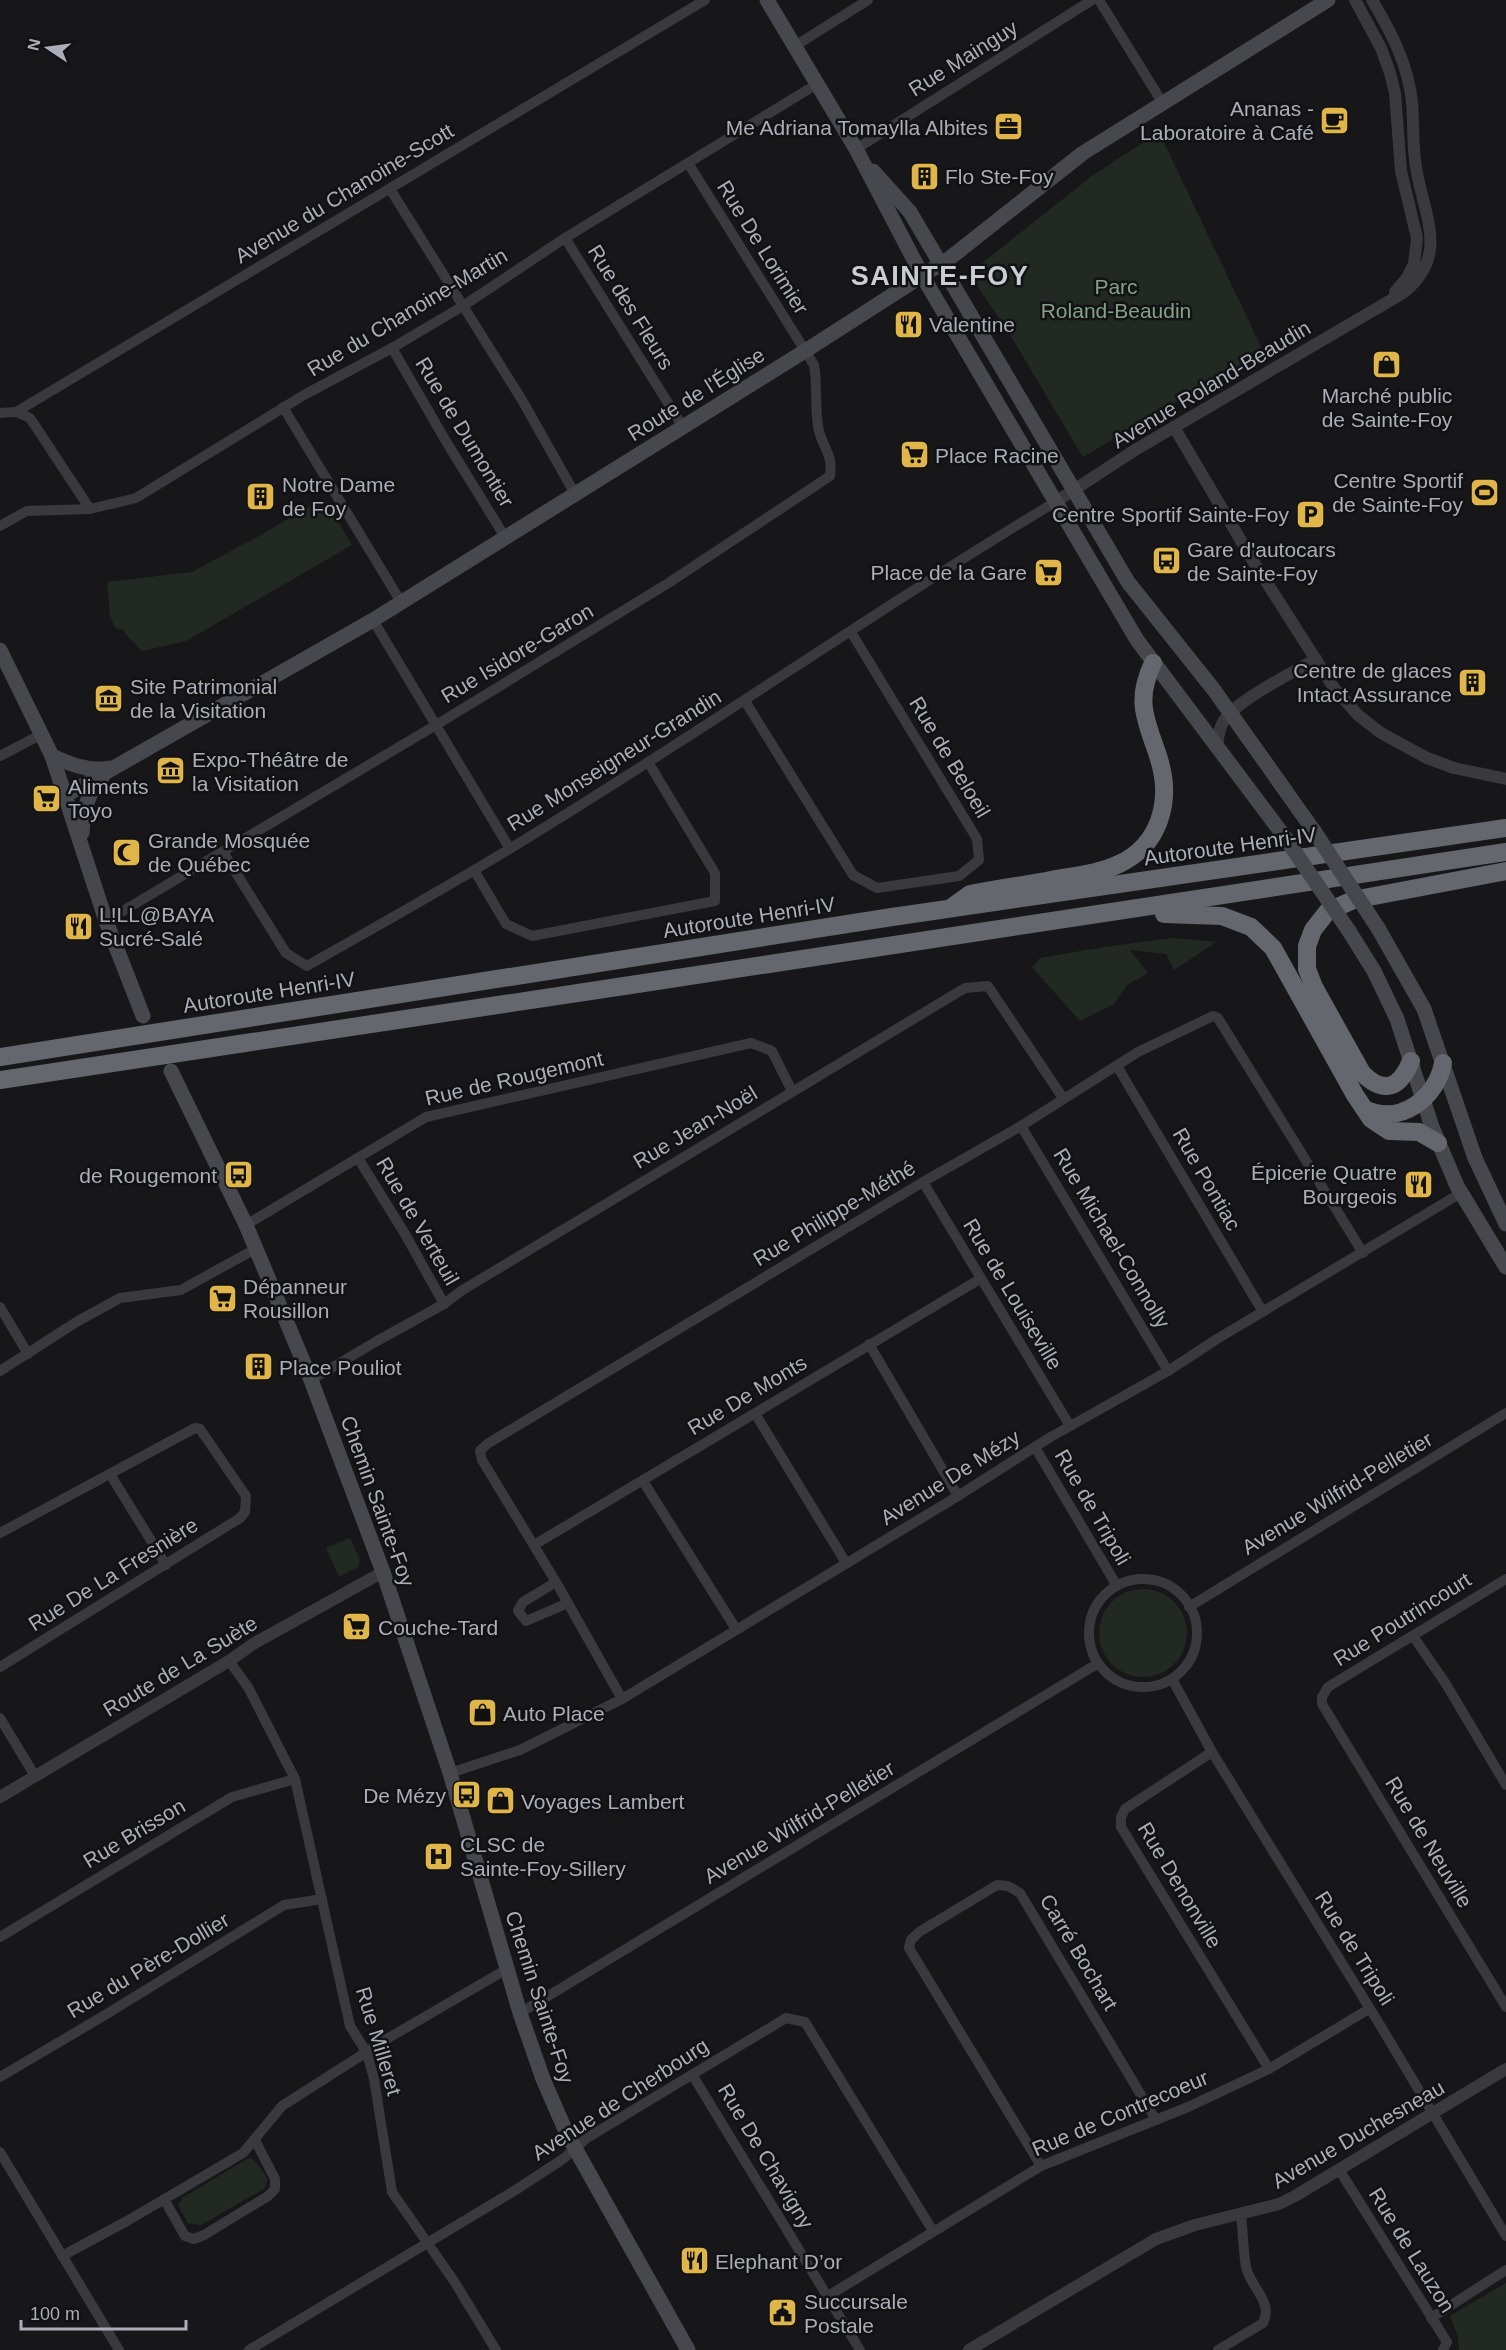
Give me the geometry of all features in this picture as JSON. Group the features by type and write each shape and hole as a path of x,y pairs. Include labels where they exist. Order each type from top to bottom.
{"highway":[{"path":"948,910 970,894 1108,868 1131,857 1152,837 1161,818 1164,794 1160,762 1143,715 1143,691 1153,663"},
{"name":"Autoroute Henri-IV","path":"0,1057 948,910 1506,828"},
{"path":"0,1080 778,961 1145,909 1506,852"},
{"path":"1411,1061 1406,1073 1394,1085 1386,1087 1370,1081 1362,1072 1314,987 1307,969 1307,946 1313,930 1327,912 1353,900 1506,871"},
{"path":"1145,909 1170,915 1222,916 1251,927 1280,959 1371,1119 1389,1131 1419,1132 1438,1143"},
{"path":"1365,1109 1375,1114 1394,1115 1424,1101 1437,1084 1443,1063"}],"main road":[{"path":"767,0 857,151 923,277 1134,635 1284,836 1374,971 1389,1002 1411,1061 1438,1143 1461,1193 1506,1267"},
{"name":"Route de l'Église","path":"66,795 373,620 923,277 1083,153 1328,0"},
{"path":"857,151 910,212 1128,582 1230,713 1314,831 1378,928 1424,1008 1475,1158 1506,1224"},
{"path":"0,650 52,756 106,921 143,1016"},
{"path":"52,756 71,765 100,770 112,768"},
{"path":"82,844 83,817 95,783 112,768"},
{"name":"Chemin Sainte-Foy","path":"171,1071 246,1225 311,1380 383,1572 450,1773 520,2013 543,2079 575,2149 688,2350"}],"street":[{"name":"Avenue du Chanoine-Scott","path":"0,413 16,412 705,0"},
{"path":"795,46 868,0"},
{"name":"Rue Mainguy","path":"857,151 1092,0"},
{"path":"1099,0 1162,102"},
{"name":"Avenue Roland-Beaudin","path":"1355,0 1381,48 1390,73 1395,93 1401,171 1417,238 1414,264 1407,278 1387,303"},
{"name":"Avenue Roland-Beaudin","path":"1057,501 1173,428 1387,303 1413,285 1423,272 1429,258 1431,224 1416,166 1412,100 1404,64 1394,36 1372,0"},
{"name":"Rue du Chanoine-Martin","path":"0,526 27,511 90,509 136,498 283,407 392,348 463,306 565,238 817,84"},
{"name":"Rue De Lorimier","path":"688,164 805,351"},
{"path":"390,189 522,400 575,494"},
{"name":"Rue des Fleurs","path":"565,238 683,427"},
{"name":"Rue de Dumontier","path":"392,348 505,537"},
{"name":"Rue Isidore-Garon","path":"106,921 436,725 670,582 830,476 832,462 819,431 817,379 814,365 805,351"},
{"path":"283,407 401,603"},
{"path":"16,412 30,418 90,509"},
{"path":"1173,428 1253,561 1334,688 1358,715 1381,733 1407,748 1454,768 1506,779"},
{"name":"Rue Monseigneur-Grandin","path":"224,852 286,953 307,966 510,849 745,701 970,553 1057,501"},
{"path":"373,620 510,849"},
{"name":"Rue de Beloeil","path":"745,701 853,875 877,888 959,876 979,860 977,839 851,632"},
{"path":"1217,746 1220,728 1230,713 1271,684 1316,659"},
{"path":"0,756 42,734"},
{"path":"474,870 506,924 532,936 715,901 716,873 648,762"},
{"name":"Rue Jean-Noël","path":"311,1380 444,1304 461,1291 965,988 987,986 1063,1098"},
{"name":"Rue Philippe-Méthé","path":"534,1545 482,1460 480,1451 487,1444 922,1182 1021,1126 1138,1052 1213,1016 1218,1018 1363,1253"},
{"name":"Rue de Rougemont","path":"246,1225 426,1117 752,1044 772,1051 792,1091"},
{"name":"Rue Pontiac","path":"1117,1066 1263,1312"},
{"name":"Rue Michael-Connolly","path":"1021,1126 1168,1371"},
{"name":"Rue de Verteuil","path":"358,1158 405,1234 444,1304"},
{"name":"Rue de Louiseville","path":"922,1182 1070,1426"},
{"name":"Avenue De Mézy","path":"450,1773 520,1750 622,1699 1035,1447 1168,1371 1461,1193"},
{"path":"0,1371 78,1321 120,1298 181,1290 255,1249"},
{"name":"Rue De Monts","path":"534,1545 756,1415 869,1344 981,1279"},
{"path":"0,1307 27,1354"},
{"path":"869,1344 958,1496"},
{"name":"Avenue Wilfrid-Pelletier","path":"1189,1607 1506,1413"},
{"path":"756,1415 846,1563"},
{"name":"Rue De La Fresnière","path":"0,1667 166,1565 240,1518 245,1512 246,1496 200,1429 195,1428 110,1474"},
{"name":"Rue de Tripoli","path":"1035,1447 1117,1586"},
{"path":"0,1533 110,1474 166,1565"},
{"path":"643,1481 736,1629"},
{"path":"534,1545 622,1699"},
{"name":"Route de La Suète","path":"0,1797 230,1661 253,1644 383,1572"},
{"path":"1149,1579 1165,1583 1179,1592 1189,1607 1196,1620 1197,1637 1193,1653 1185,1668 1172,1679 1156,1686 1139,1687 1123,1683 1097,1664 1090,1645 1089,1628 1094,1611 1103,1597 1117,1586 1132,1580 1149,1579"},
{"name":"Rue Poutrincourt","path":"1323,1697 1328,1687 1499,1581 1506,1579"},
{"path":"556,1582 523,1602 518,1611 526,1621 568,1604"},
{"path":"1413,1636 1446,1684 1506,1785"},
{"name":"Rue Milleret","path":"230,1661 248,1686 295,1779 350,2026 367,2053 374,2079 392,2192 454,2281 496,2350"},
{"name":"Avenue Wilfrid-Pelletier","path":"520,2013 1097,1664"},
{"name":"Rue de Tripoli","path":"1172,1679 1212,1752 1506,2236"},
{"name":"Rue de Neuville","path":"1323,1697 1322,1704 1506,2007"},
{"path":"0,1718 35,1776"},
{"name":"Rue Denonville","path":"1212,1752 1125,1809 1121,1817 1121,1827 1269,2069"},
{"name":"Rue Brisson","path":"0,1937 232,1797 295,1779"},
{"name":"Carré Bochart","path":"1041,2166 909,1948 911,1940 919,1932 997,1885 1008,1886 1020,1893 1156,2120"},
{"name":"Rue du Père-Dollier","path":"0,2077 284,1905 322,1899"},
{"path":"62,2256 243,2152 282,2106 390,2037 507,1969"},
{"name":"Rue de Contrecoeur","path":"828,2296 1041,2166 1188,2107 1269,2069 1368,2009"},
{"name":"Avenue de Cherbourg","path":"249,2350 514,2191 575,2149 587,2138 786,2018 805,2022 933,2231"},
{"name":"Avenue Duchesneau","path":"969,2350 1156,2239 1195,2225 1279,2204 1340,2171 1506,2069"},
{"name":"Rue De Chavigny","path":"693,2076 860,2350"},
{"path":"164,2199 185,2236 194,2239 268,2196 275,2189 275,2179 255,2140"},
{"path":"0,2152 119,2350"},
{"name":"Rue de Lauzon","path":"1340,2171 1447,2342 1443,2350"},
{"path":"1218,2350 1263,2323 1268,2315 1267,2306 1246,2268 1241,2215"},
{"path":"1431,2318 1506,2270"}],"green space":[{"name":"Parc Roland-Beaudin","path":"1159,132 1263,351 1083,457 1009,333 976,284 981,264 1092,176"},
{"path":"324,498 352,545 186,641 142,651 123,630 115,628 110,616 107,582 192,572"},
{"path":"1172,938 1216,942 1174,970 1166,954 1130,950 1148,973 1127,985 1114,1004 1080,1021 1032,967 1040,958"},
{"path":"350,1538 360,1560 358,1567 339,1577 326,1548"},
{"path":"1143,1589 1160,1592 1174,1602 1184,1616 1187,1633 1184,1650 1174,1664 1160,1674 1143,1677 1126,1674 1112,1664 1102,1650 1099,1633 1102,1616 1112,1602 1126,1592"},
{"path":"251,2158 258,2164 268,2180 264,2189 201,2225 188,2223 178,2205 182,2198"},
{"path":"1506,2283 1506,2350 1459,2350 1458,2337 1450,2316"}],"place":[{"name":"Ananas - Laboratoire à Café","path":"1335,120"},
{"name":"Me Adriana Tomaylla Albites","path":"1009,127"},
{"name":"Flo Ste-Foy","path":"924,176"},
{"name":"Valentine","path":"908,324"},
{"name":"Marché public de Sainte-Foy","path":"1387,364"},
{"name":"Place Racine","path":"914,455"},
{"name":"Centre Sportif de Sainte-Foy","path":"1484,492"},
{"name":"Notre Dame de Foy","path":"261,496"},
{"name":"Centre Sportif Sainte-Foy","path":"1310,514"},
{"name":"Gare d'autocars de Sainte-Foy","path":"1166,561"},
{"name":"Place de la Gare","path":"1048,572"},
{"name":"Centre de glaces Intact Assurance","path":"1473,682"},
{"name":"Site Patrimonial de la Visitation","path":"109,698"},
{"name":"Expo-Théâtre de la Visitation","path":"171,771"},
{"name":"Aliments Toyo","path":"47,798"},
{"name":"Grande Mosquée de Québec","path":"127,852"},
{"name":"L!LL@BAYA Sucré-Salé","path":"78,926"},
{"name":"de Rougemont","path":"238,1175"},
{"name":"Épicerie Quatre Bourgeois","path":"1418,1184"},
{"name":"Dépanneur Rousillon","path":"222,1298"},
{"name":"Place Pouliot","path":"258,1367"},
{"name":"Couche-Tard","path":"357,1627"},
{"name":"Auto Place","path":"482,1713"},
{"name":"De Mézy","path":"467,1795"},
{"name":"Voyages Lambert","path":"500,1801"},
{"name":"CLSC de Sainte-Foy-Sillery","path":"439,1856"},
{"name":"Elephant D’or","path":"694,2261"},
{"name":"Succursale Postale","path":"783,2313"}],"district":[{"name":"SAINTE-FOY","path":"940,276"}]}
